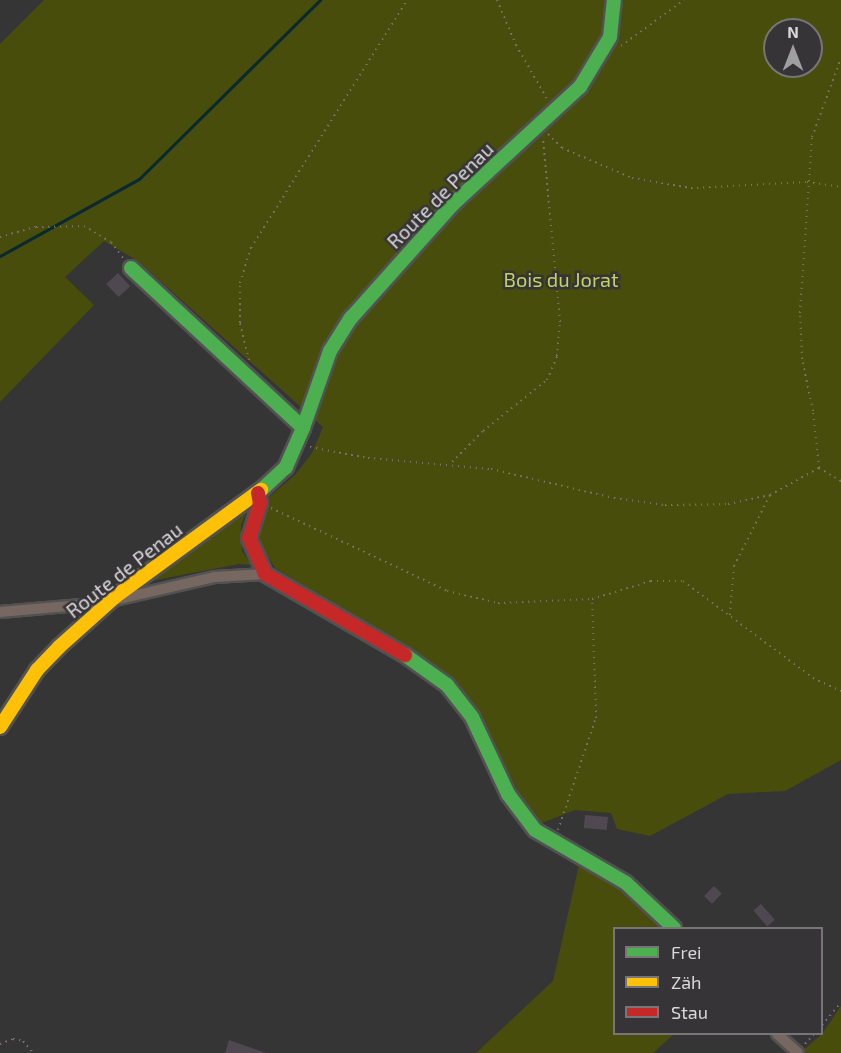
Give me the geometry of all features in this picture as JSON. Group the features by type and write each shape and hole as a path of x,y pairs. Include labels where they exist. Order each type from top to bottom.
{"street":[{"name":"Route de Penau","path":"0,727 37,670 116,596 259,498 286,467 298,446 330,351 351,318 453,204 556,111 599,60 610,37 614,0"},
{"path":"131,268 255,380 303,428"},
{"path":"259,498 249,538 265,574"},
{"path":"0,612 68,608 116,596 240,573 265,574 413,660 447,685 472,717 519,812 552,843 626,883 673,927"},
{"path":"778,1035 798,1053"}],"path":[{"path":"255,380 240,323 240,283 251,248 407,0"},
{"path":"497,0 539,89 556,111"},
{"path":"619,47 684,0"},
{"path":"819,468 813,411 802,359 800,313 808,237 807,182 812,137 841,58"},
{"path":"540,126 562,148 632,178 691,188 807,182 841,187"},
{"path":"450,463 483,431 547,380 557,356 560,322 544,174 547,154 540,126"},
{"path":"0,237 40,227 84,226 111,242 131,268"},
{"path":"298,446 368,458 450,463 665,505 728,504 770,495 819,468"},
{"path":"819,468 841,481"},
{"path":"729,617 734,566 770,495"},
{"path":"259,498 447,591 526,604 592,599 651,581 671,579 691,585 729,617 813,678 841,691"},
{"path":"552,843 568,810 596,718 592,599"},
{"path":"823,1024 841,1002"},
{"path":"798,1053 813,1035"},
{"path":"0,1044 13,1039 23,1041 33,1053"}],"green space":[{"name":"Bois du Jorat","path":"44,0 841,0 841,760 785,791 728,794 650,836 617,829 611,813 575,810 542,823 526,807 480,717 440,668 275,568 260,545 260,529 267,512 268,498 295,475 312,453 323,427 138,261 104,241 65,277 94,305 0,402 0,44"},
{"path":"249,507 241,525 242,551 252,565 239,564 145,582"},
{"path":"580,860 595,865 661,927 613,927 613,1035 673,1035 653,1053 476,1053 553,981"},
{"path":"841,1006 841,1053 800,1053 823,1035"}],"building":[{"path":"118,273 130,286 119,297 106,284"},
{"path":"585,815 608,817 607,830 584,828"},
{"path":"714,886 722,894 712,904 704,896"},
{"path":"761,904 775,920 767,926 753,911"},
{"path":"229,1040 266,1053 225,1053"}],"waterway":[{"path":"0,256 139,179 320,0"}],"traffic: fast":[{"path":"303,428 330,351 351,318 453,204 580,87 610,37 614,0"},
{"path":"131,268 303,428 286,467 261,490"},
{"path":"405,655 447,685 472,717 508,794 535,830 626,883 673,927"}],"traffic: slow":[{"path":"0,727 37,670 59,647 116,596 261,490"}],"traffic: jam":[{"path":"258,493 260,503 249,538 265,574 405,655"}]}
